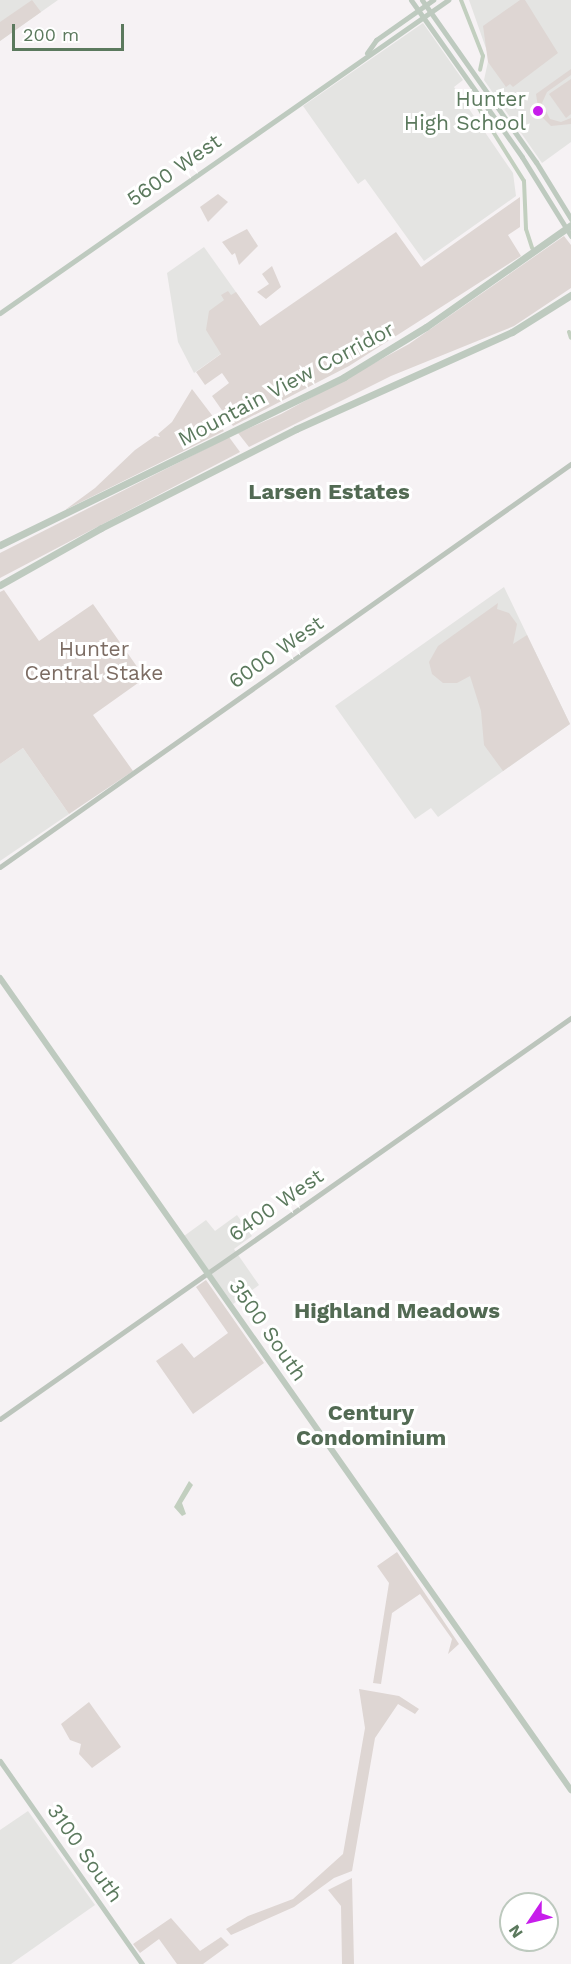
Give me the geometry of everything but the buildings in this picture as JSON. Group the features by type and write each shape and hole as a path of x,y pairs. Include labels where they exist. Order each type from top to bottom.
{"highway":[{"name":"Mountain View Corridor","path":"0,545 344,377 426,327 569,227"},
{"name":"Mountain View Corridor","path":"0,585 101,528 296,429 501,338 571,295"}],"main road":[{"path":"411,0 526,163 569,227 571,236"},
{"name":"5600 West","path":"366,54 376,40 418,10 424,3 433,0"},
{"name":"5600 West","path":"0,313 366,54 424,18 448,0"},
{"path":"424,3 536,162 571,219"},
{"name":"3500 South","path":"0,978 571,1790"},
{"name":"3100 South","path":"0,1761 142,1964"}],"street":[{"name":"6000 West","path":"0,867 571,464"},
{"name":"6400 West","path":"0,1419 571,1018"}],"shaded area":[{"path":"0,0 58,0 0,41"},
{"name":"Hunter High School","path":"469,0 571,0 571,142 542,163 484,80 489,57"},
{"path":"423,23 463,80 454,87 513,173 516,196 424,261 365,179 358,184 303,106"},
{"path":"204,247 260,326 194,373 178,342 167,273"},
{"path":"504,587 570,724 438,817 431,808 415,819 335,706"},
{"path":"23,748 69,814 0,861 0,764"},
{"path":"237,1215 252,1236 234,1249 259,1285 233,1304 184,1236 206,1220 215,1231"},
{"path":"189,1481 193,1485 182,1503 186,1514 182,1516 174,1507"},
{"path":"28,1811 95,1905 11,1964 0,1964 0,1830"}],"green space":[{"path":"32,0 41,12 0,41 0,22"},
{"path":"520,0 525,0 558,53 513,87 510,84 506,87 488,62 483,26"},
{"path":"571,69 571,75 547,92 542,103 550,119 561,122 571,118 571,124 551,126 539,114 536,94"},
{"path":"571,79 571,114 566,118 549,94"},
{"path":"218,194 228,202 208,222 200,207"},
{"path":"520,197 520,227 508,235 521,256 349,366 233,426 212,396 229,383 222,373 205,385 196,372 221,354 206,330 209,311 224,300 221,295 228,291 231,295 236,292 260,326 396,232 421,267"},
{"path":"247,229 258,246 239,265 235,253 232,255 222,242"},
{"path":"564,236 571,245 571,288 514,326 391,376 249,447 238,433 281,414 409,344"},
{"path":"272,266 281,287 266,299 257,292 269,284 262,274"},
{"path":"192,389 224,431 65,510 95,488 135,450 155,436 160,437 158,434 172,422"},
{"path":"229,437 240,452 0,578 0,553"},
{"name":"Hunter Central Stake","path":"4,590 39,641 93,604 145,678 93,715 133,771 69,814 23,748 0,764 0,592"},
{"path":"498,603 497,609 509,613 517,624 513,644 527,635 570,724 503,771 484,745 481,711 470,676 457,683 443,683 432,674 429,662 438,646"},
{"path":"206,1280 264,1363 193,1414 156,1361 182,1343 194,1358 228,1333 196,1287"},
{"path":"397,1552 459,1644 448,1654 452,1639 420,1594 392,1613 381,1684 373,1683 389,1583 377,1566"},
{"path":"359,1689 399,1696 419,1709 415,1714 398,1704 375,1738 352,1871 334,1878 294,1907 231,1935 226,1929 248,1916 293,1899 343,1854 365,1728"},
{"path":"89,1702 121,1747 92,1768 79,1754 81,1744 70,1740 61,1724"},
{"path":"352,1878 354,1964 342,1964 341,1906 328,1890"},
{"path":"171,1918 200,1951 221,1937 229,1945 203,1964 177,1964 159,1939 140,1953 133,1944"}],"waterway":[{"path":"461,0 483,56 480,70"},
{"path":"470,92 487,123"},
{"path":"492,130 524,181 526,229 532,248"},
{"path":"569,332 571,338"}],"place":[{"name":"Hunter High School","path":"538,111"}],"district":[{"name":"Larsen Estates","path":"329,492"},
{"name":"Highland Meadows","path":"397,1311"},
{"name":"Century Condominium","path":"371,1424"}]}
